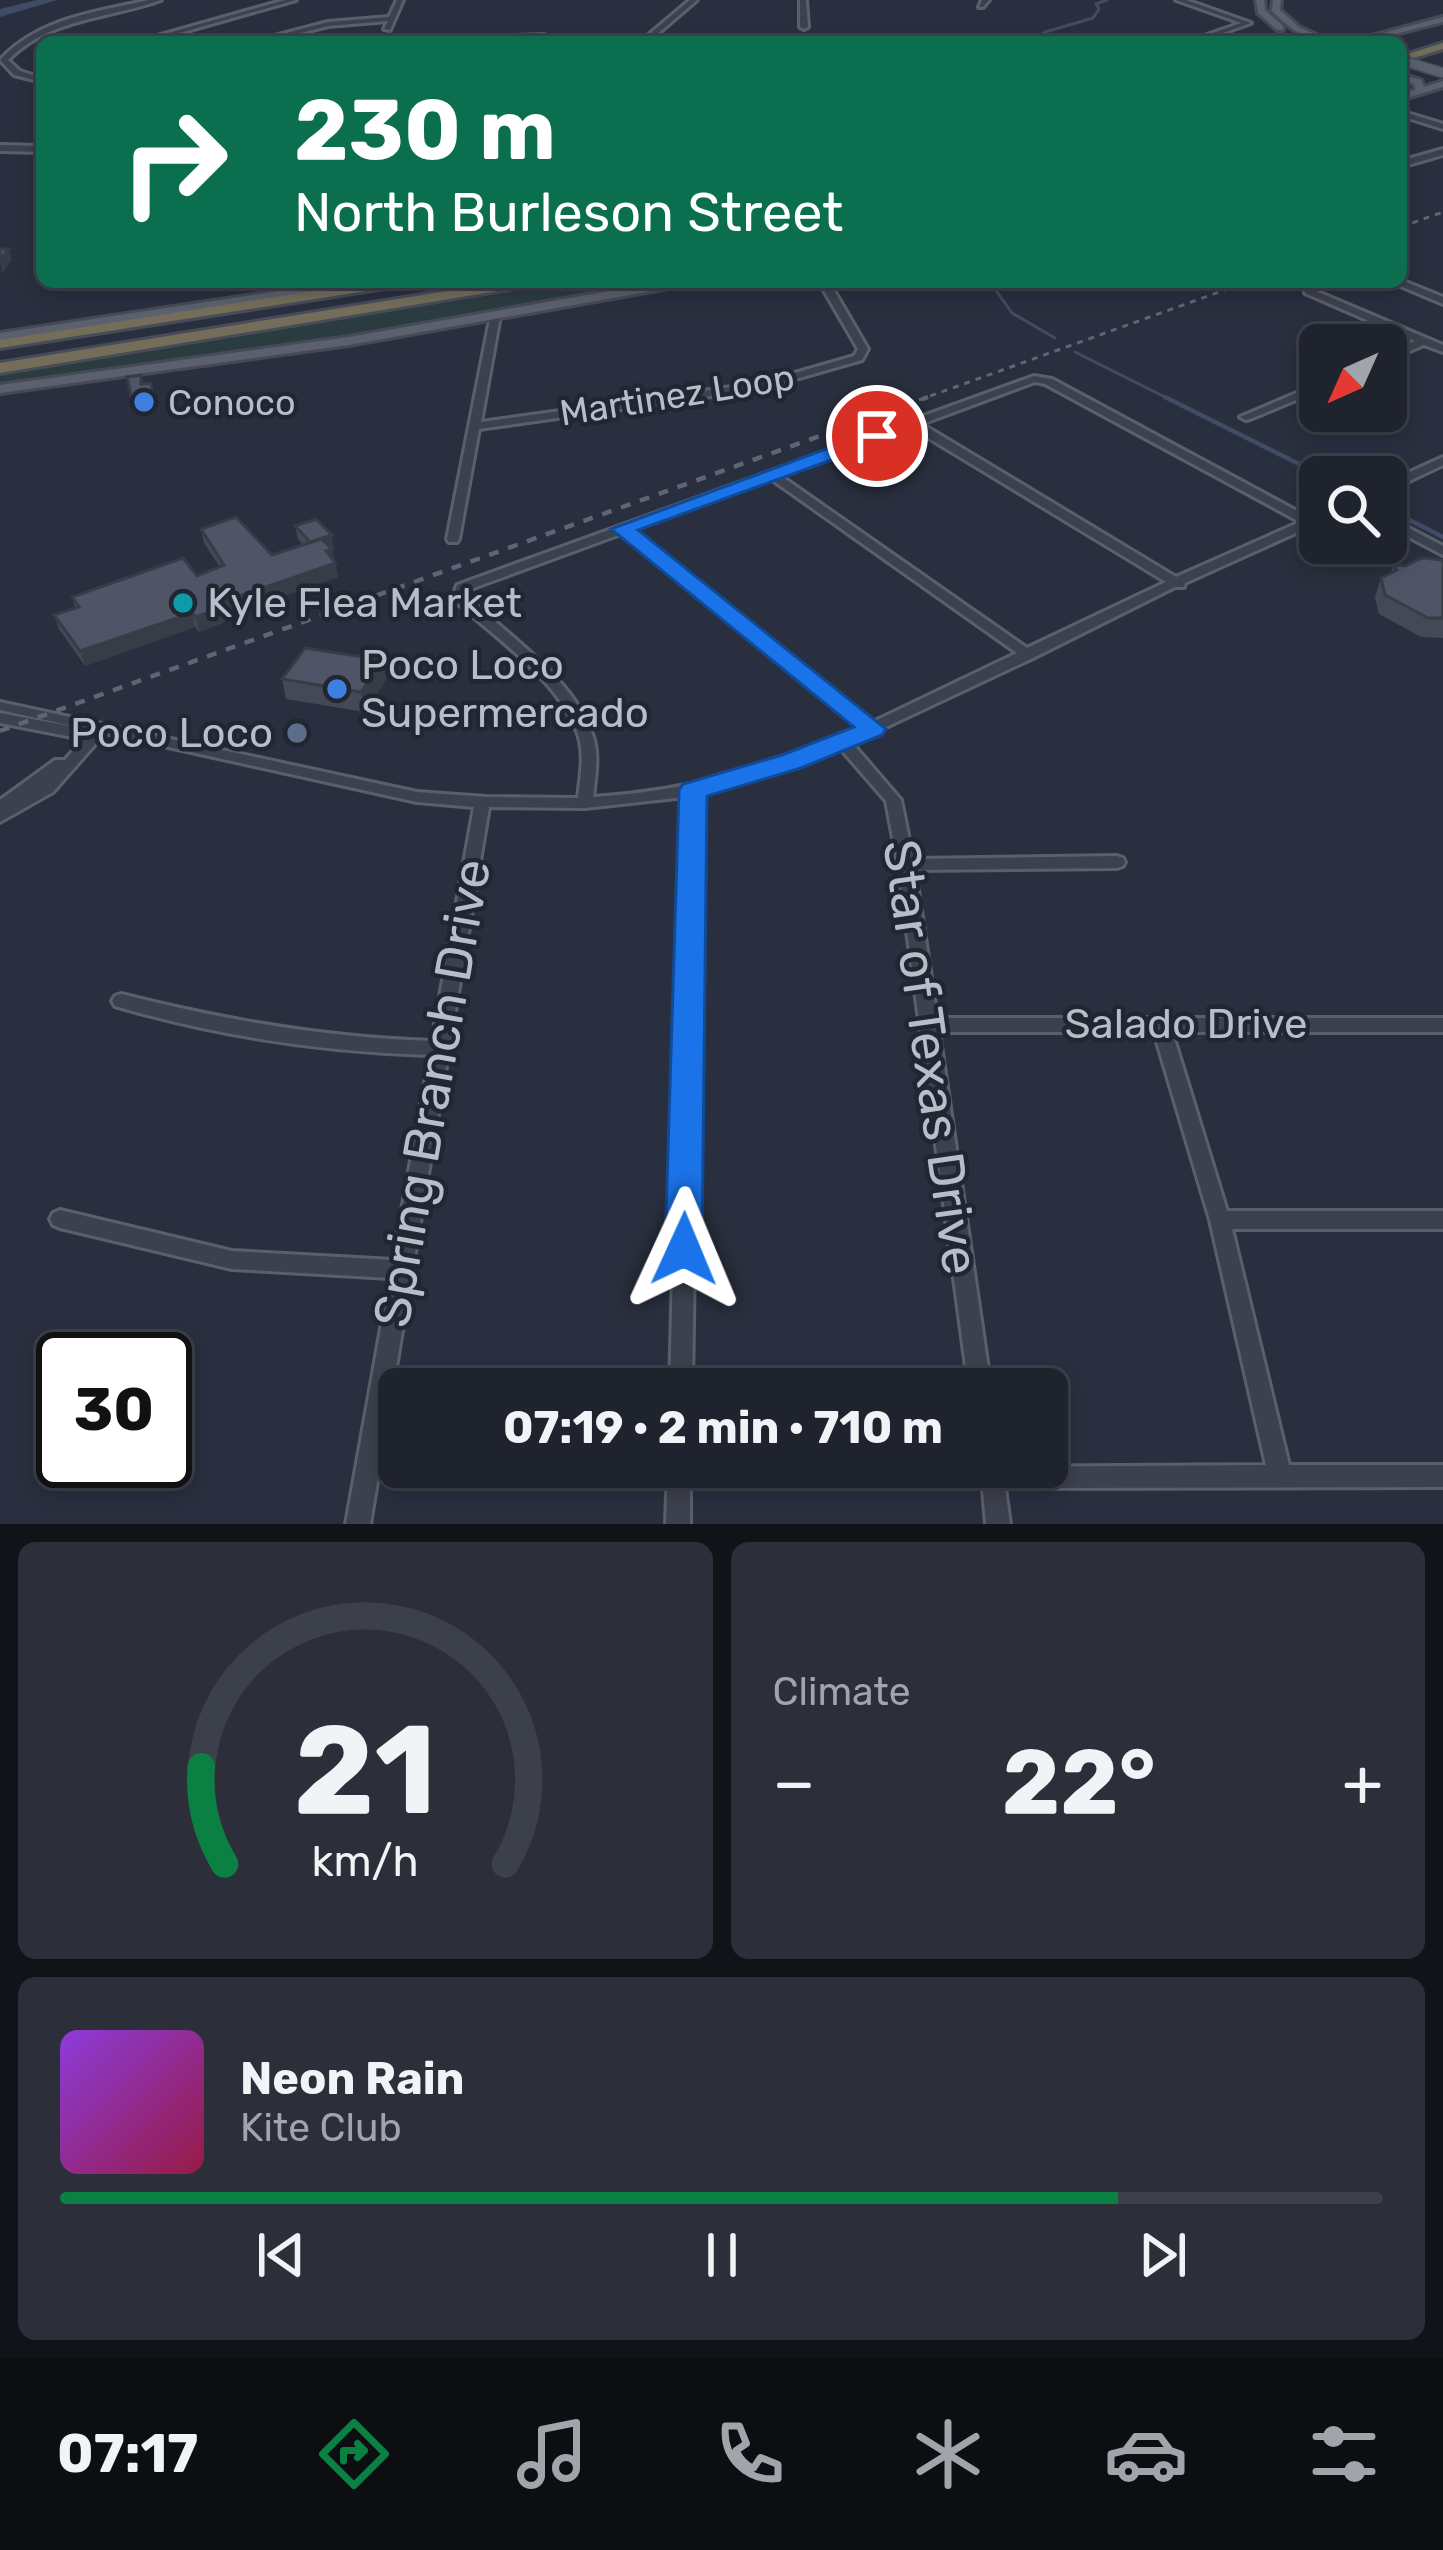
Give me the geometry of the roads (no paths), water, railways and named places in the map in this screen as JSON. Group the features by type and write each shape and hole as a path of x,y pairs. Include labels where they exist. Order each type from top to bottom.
{"highway":[{"path":"1407,64 1443,46"},
{"path":"1407,66 1443,57"},
{"path":"0,340 357,288"},
{"path":"0,357 431,288"},
{"path":"0,368 492,288"}],"main road":[{"path":"1260,0 1261,11 1271,22 1298,36"},
{"path":"1277,0 1276,11 1285,21 1316,36"},
{"path":"1379,36 1443,19"},
{"path":"1407,69 1440,79"},
{"path":"1407,74 1418,86"},
{"path":"1407,93 1440,79"},
{"path":"0,340 325,288"},
{"path":"0,389 495,316 647,288"}],"street":[{"path":"44,36 64,24 158,0"},
{"path":"248,0 268,7"},
{"path":"162,36 293,0"},
{"path":"394,36 387,28 400,0"},
{"path":"651,36 694,0"},
{"path":"803,0 804,27"},
{"path":"1179,0 1248,23"},
{"path":"280,36 328,24 389,20"},
{"path":"541,36 546,21"},
{"path":"1211,36 1248,23 1271,22"},
{"path":"36,41 4,60 17,73 36,78"},
{"path":"1407,115 1443,127"},
{"path":"0,148 36,148"},
{"path":"1407,162 1443,152"},
{"path":"1407,286 1443,301"},
{"name":"Martinez Loop","path":"477,426 761,386 858,358 863,349 827,288"},
{"path":"1308,290 1443,350"},
{"path":"453,539 495,316"},
{"path":"1407,349 1424,341"},
{"path":"585,803 588,748 580,721 458,592 1039,378 1299,512"},
{"path":"1246,417 1299,395"},
{"path":"912,423 1179,584"},
{"path":"1407,478 1443,461"},
{"path":"771,474 1028,655"},
{"path":"0,706 417,797 482,804 585,803 693,790 873,729 1299,527"},
{"path":"622,529 873,729"},
{"path":"1407,531 1443,550"},
{"path":"0,718 82,735 99,731"},
{"path":"0,813 48,788 99,731"},
{"name":"Star of Texas Drive","path":"843,742 892,800 906,865 977,1368"},
{"path":"681,1368 693,790"},
{"name":"Spring Branch Drive","path":"358,1524 482,804"},
{"path":"906,865 1117,862"},
{"path":"122,1000 223,1028 308,1042 438,1048"},
{"path":"1160,1023 1220,1220 1280,1476"},
{"name":"Salado Drive","path":"930,1025 1443,1025"},
{"path":"60,1219 232,1260 402,1270"},
{"path":"1220,1220 1443,1220"},
{"path":"1068,1473 1443,1476"},
{"path":"678,1524 679,1488"},
{"path":"993,1488 998,1524"}],"waterway":[{"path":"0,13 51,0"},
{"path":"1039,36 1093,18 1099,9 1096,4 1107,0"},
{"path":"994,288 1012,313 1055,338"},
{"path":"1075,352 1299,464"},
{"path":"1407,519 1443,537"}],"railway":[{"path":"1407,225 1443,212"},
{"path":"919,400 1230,288"},
{"path":"0,731 928,397"}],"place":[{"name":"Conoco","path":"144,402"},
{"name":"Kyle Flea Market","path":"183,603"},
{"name":"Poco Loco Supermercado","path":"337,689"},
{"name":"Poco Loco","path":"297,733"}]}
